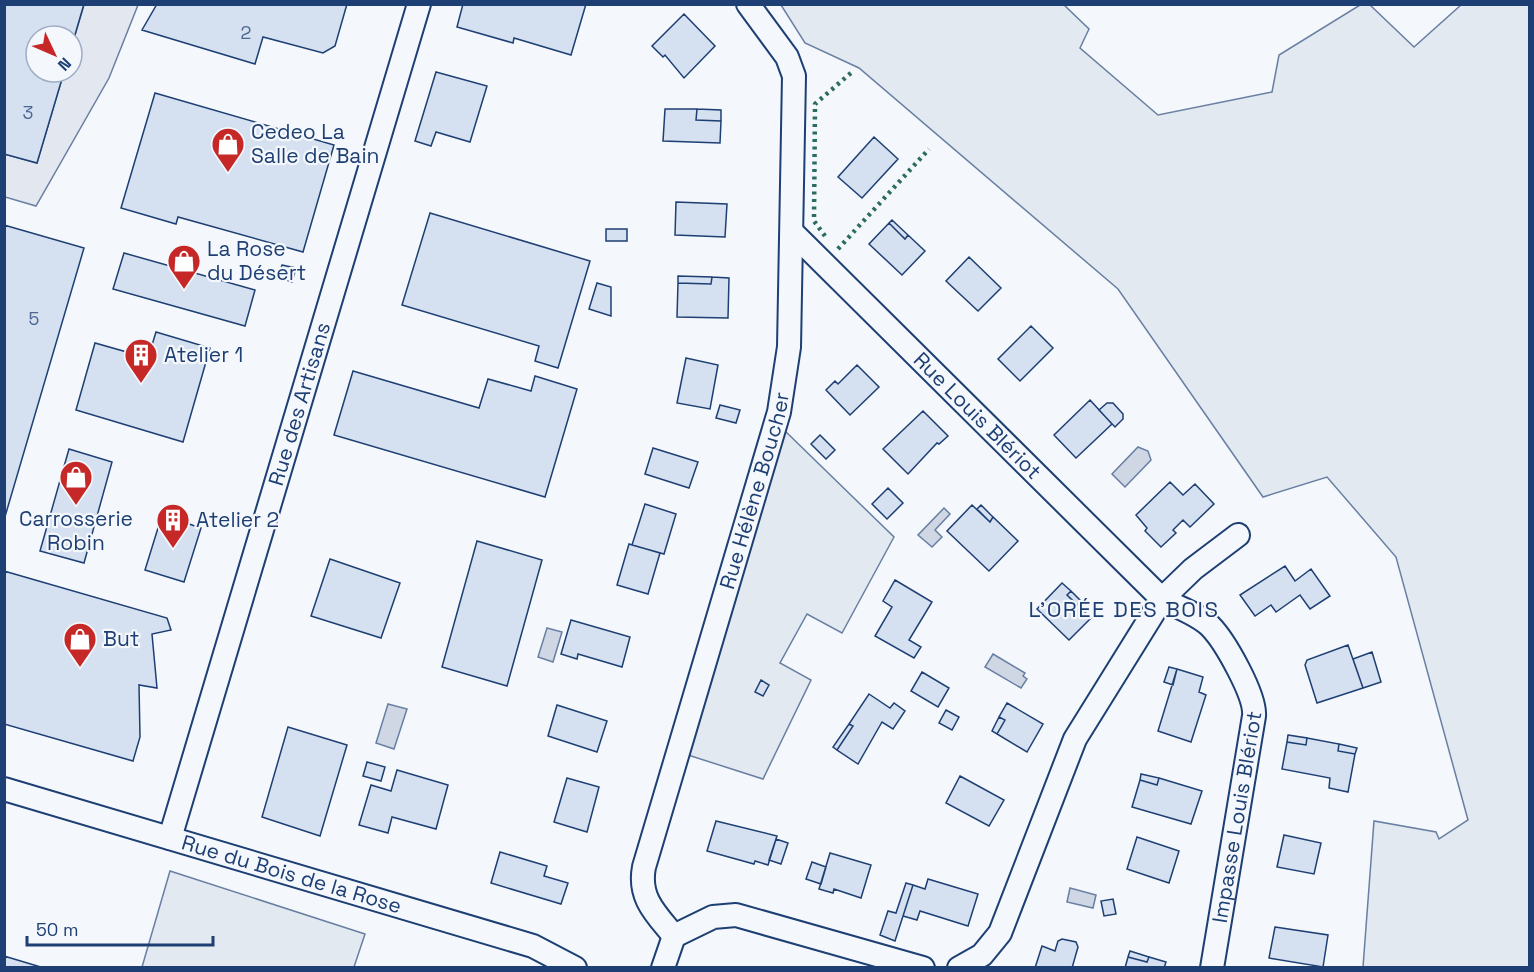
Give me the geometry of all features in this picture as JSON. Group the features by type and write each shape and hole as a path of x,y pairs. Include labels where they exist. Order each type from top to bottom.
{"street":[{"name":"Rue des Artisans","path":"170,838 419,4"},
{"name":"Rue Hélène Boucher","path":"674,936 647,902 643,875 782,401 789,347 795,76 787,57 748,4"},
{"name":"Rue Louis Blériot","path":"792,232 1162,599"},
{"path":"959,968 982,954 1000,933 1075,738 1162,599 1187,574 1238,535"},
{"name":"Impasse Louis Blériot","path":"1162,599 1212,629 1249,689 1254,702 1254,716 1212,968"},
{"name":"Rue du Bois de la Rose","path":"4,789 533,946 575,968"},
{"path":"663,968 674,936 713,917 736,915 923,968"}],"shaded area":[{"path":"84,5 138,5 109,78 36,206 5,197 4,154 37,163 60,84 84,84 84,24 78,24"},
{"path":"781,5 1064,5 1089,29 1080,48 1158,115 1272,92 1279,55 1360,5 1370,5 1414,47 1461,5 1529,5 1529,967 1363,967 1374,821 1436,832 1439,839 1468,820 1396,557 1327,477 1263,497 1118,289 859,68 805,43"},
{"path":"783,429 894,537 842,633 807,614 780,663 811,680 763,779 688,755"},
{"path":"1138,447 1148,451 1151,460 1125,487 1112,474"},
{"path":"944,508 950,514 935,530 942,537 932,547 918,535"},
{"path":"547,628 562,632 553,662 538,657"},
{"path":"993,654 1025,673 1023,676 1027,679 1021,688 985,667"},
{"path":"388,704 407,709 394,749 376,743"},
{"path":"170,871 365,934 354,967 142,967"},
{"path":"1070,888 1096,895 1093,908 1067,902"}],"building":[{"path":"4,4 84,4 78,24 24,24 24,84 60,84 37,163 4,154"},
{"path":"157,4 347,4 335,46 323,53 263,37 255,64 142,30"},
{"path":"463,4 586,4 571,55 514,38 513,43 457,27"},
{"path":"684,14 715,46 684,78 665,55 663,57 652,46"},
{"path":"436,72 487,86 470,142 436,132 431,146 415,141"},
{"name":"Cedeo La Salle de Bain","path":"155,93 334,145 303,252 178,217 176,224 121,208"},
{"path":"665,109 697,109 696,120 721,121 720,143 663,141"},
{"path":"697,109 721,110 721,121 696,120"},
{"path":"874,137 898,159 862,198 838,177"},
{"path":"676,202 727,204 725,237 675,235"},
{"path":"430,213 590,261 558,368 535,361 539,346 402,305"},
{"path":"892,220 908,235 905,239 889,223"},
{"path":"889,223 905,239 908,235 925,251 902,275 869,244"},
{"path":"4,225 84,248 4,520"},
{"path":"606,229 627,229 627,241 606,241"},
{"name":"La Rose du Désert","path":"124,253 255,290 245,326 113,289"},
{"path":"969,257 1001,288 978,311 946,281"},
{"path":"282,265 296,268 292,282 278,277"},
{"path":"678,276 712,277 711,284 678,283"},
{"path":"712,277 729,278 728,318 677,317 678,283 711,284"},
{"path":"597,283 611,287 611,316 589,309"},
{"path":"1031,326 1053,348 1020,381 998,359"},
{"name":"Atelier 1","path":"156,332 210,348 183,442 76,410 95,343 148,358"},
{"path":"686,358 718,365 710,409 677,403"},
{"path":"857,365 879,387 850,415 826,390 835,381 838,384"},
{"path":"353,371 479,408 488,379 531,391 535,376 577,389 545,497 334,435"},
{"path":"1090,400 1112,424 1076,458 1054,435"},
{"path":"1107,403 1113,403 1123,414 1123,419 1115,427 1099,410"},
{"path":"720,405 740,410 736,423 716,418"},
{"path":"923,411 948,436 939,444 937,443 908,474 883,449"},
{"path":"820,435 835,450 826,459 811,444"},
{"path":"653,448 698,462 689,488 645,474"},
{"name":"Carrosserie Robin","path":"69,449 112,462 84,563 40,551"},
{"path":"1170,482 1183,495 1195,484 1214,504 1190,527 1183,520 1173,530 1176,533 1161,547 1145,531 1147,528 1136,515"},
{"path":"888,488 903,503 887,519 872,504"},
{"path":"645,504 676,514 664,554 632,545"},
{"path":"972,505 990,522 993,517 1018,541 989,571 947,531"},
{"path":"981,505 993,517 990,522 977,509"},
{"name":"Atelier 2","path":"162,515 201,528 184,582 145,570"},
{"path":"477,541 542,560 507,686 442,667"},
{"path":"629,544 660,553 648,594 617,585"},
{"path":"330,559 400,583 381,638 311,616"},
{"path":"1285,566 1295,581 1311,569 1330,596 1310,609 1300,595 1276,612 1271,605 1255,616 1240,595"},
{"name":"But","path":"4,571 167,618 171,630 152,634 157,688 139,685 140,737 133,761 4,724"},
{"path":"895,580 932,602 909,640 921,647 914,658 875,636 892,607 883,601"},
{"path":"1062,583 1071,591 1067,595 1091,618 1069,640 1037,609"},
{"path":"1071,591 1081,601 1077,605 1067,595"},
{"path":"571,620 630,637 622,667 578,654 577,659 561,654"},
{"path":"1348,645 1363,688 1317,703 1305,665 1307,660"},
{"path":"1372,652 1381,682 1363,688 1353,659"},
{"path":"1169,667 1177,669 1173,685 1164,682"},
{"path":"1177,669 1203,677 1199,692 1206,695 1191,742 1158,731"},
{"path":"922,672 949,688 938,707 911,691"},
{"path":"761,680 769,685 763,696 755,692"},
{"path":"869,694 890,708 894,703 905,711 893,729 882,722 858,764 837,750 853,726 849,724"},
{"path":"1007,703 1043,724 1027,752 997,734 1005,720 999,717"},
{"path":"557,705 607,721 597,752 548,736"},
{"path":"946,710 959,717 952,730 939,723"},
{"path":"999,717 1005,720 997,734 992,731"},
{"path":"849,724 853,726 837,750 833,747"},
{"path":"288,727 347,745 320,836 262,817"},
{"path":"1288,735 1307,738 1306,745 1287,742"},
{"path":"1307,738 1339,744 1338,751 1355,754 1348,792 1329,788 1330,778 1282,769 1287,742 1306,745"},
{"path":"1339,744 1357,748 1355,754 1338,751"},
{"path":"367,762 385,767 381,781 363,776"},
{"path":"397,770 448,785 436,829 392,817 388,833 359,825 371,785 391,791"},
{"path":"1141,774 1159,778 1157,785 1140,780"},
{"path":"960,776 1004,800 989,826 946,803"},
{"path":"567,778 599,787 587,832 554,822"},
{"path":"1159,778 1202,791 1191,824 1132,807 1140,780 1157,785"},
{"path":"716,821 777,836 768,865 755,861 754,864 707,851"},
{"path":"1284,835 1321,843 1314,874 1277,867"},
{"path":"1137,837 1179,851 1169,883 1127,869"},
{"path":"776,839 788,843 781,864 769,860"},
{"path":"500,852 547,866 544,876 568,883 561,904 491,883"},
{"path":"830,853 871,865 861,898 834,889 833,893 819,889"},
{"path":"812,862 826,867 821,884 806,879"},
{"path":"928,879 978,894 968,926 920,911 917,920 903,916 913,885 925,889"},
{"path":"906,883 913,885 895,941 880,935 888,911 896,913"},
{"path":"1113,899 1116,914 1104,916 1101,901"},
{"path":"1275,927 1328,935 1323,967 1269,958"},
{"path":"1062,939 1076,942 1078,947 1072,968 1035,968 1042,946 1055,951 1058,941"},
{"path":"1130,951 1149,957 1147,962 1128,957"},
{"path":"4,956 44,968 4,968"},
{"path":"1128,957 1147,962 1149,957 1166,962 1164,968 1125,968"}],"hedge":[{"path":"825,236 814,221 815,104 852,72"},
{"path":"838,249 929,149"}],"place":[{"name":"Cedeo La Salle de Bain","path":"228,173"},
{"name":"La Rose du Désert","path":"184,290"},
{"name":"Atelier 1","path":"141,384"},
{"name":"Carrosserie Robin","path":"76,506"},
{"name":"Atelier 2","path":"173,549"},
{"name":"But","path":"80,668"}],"district":[{"name":"L'ORÉE DES BOIS","path":"1124,609"}]}
